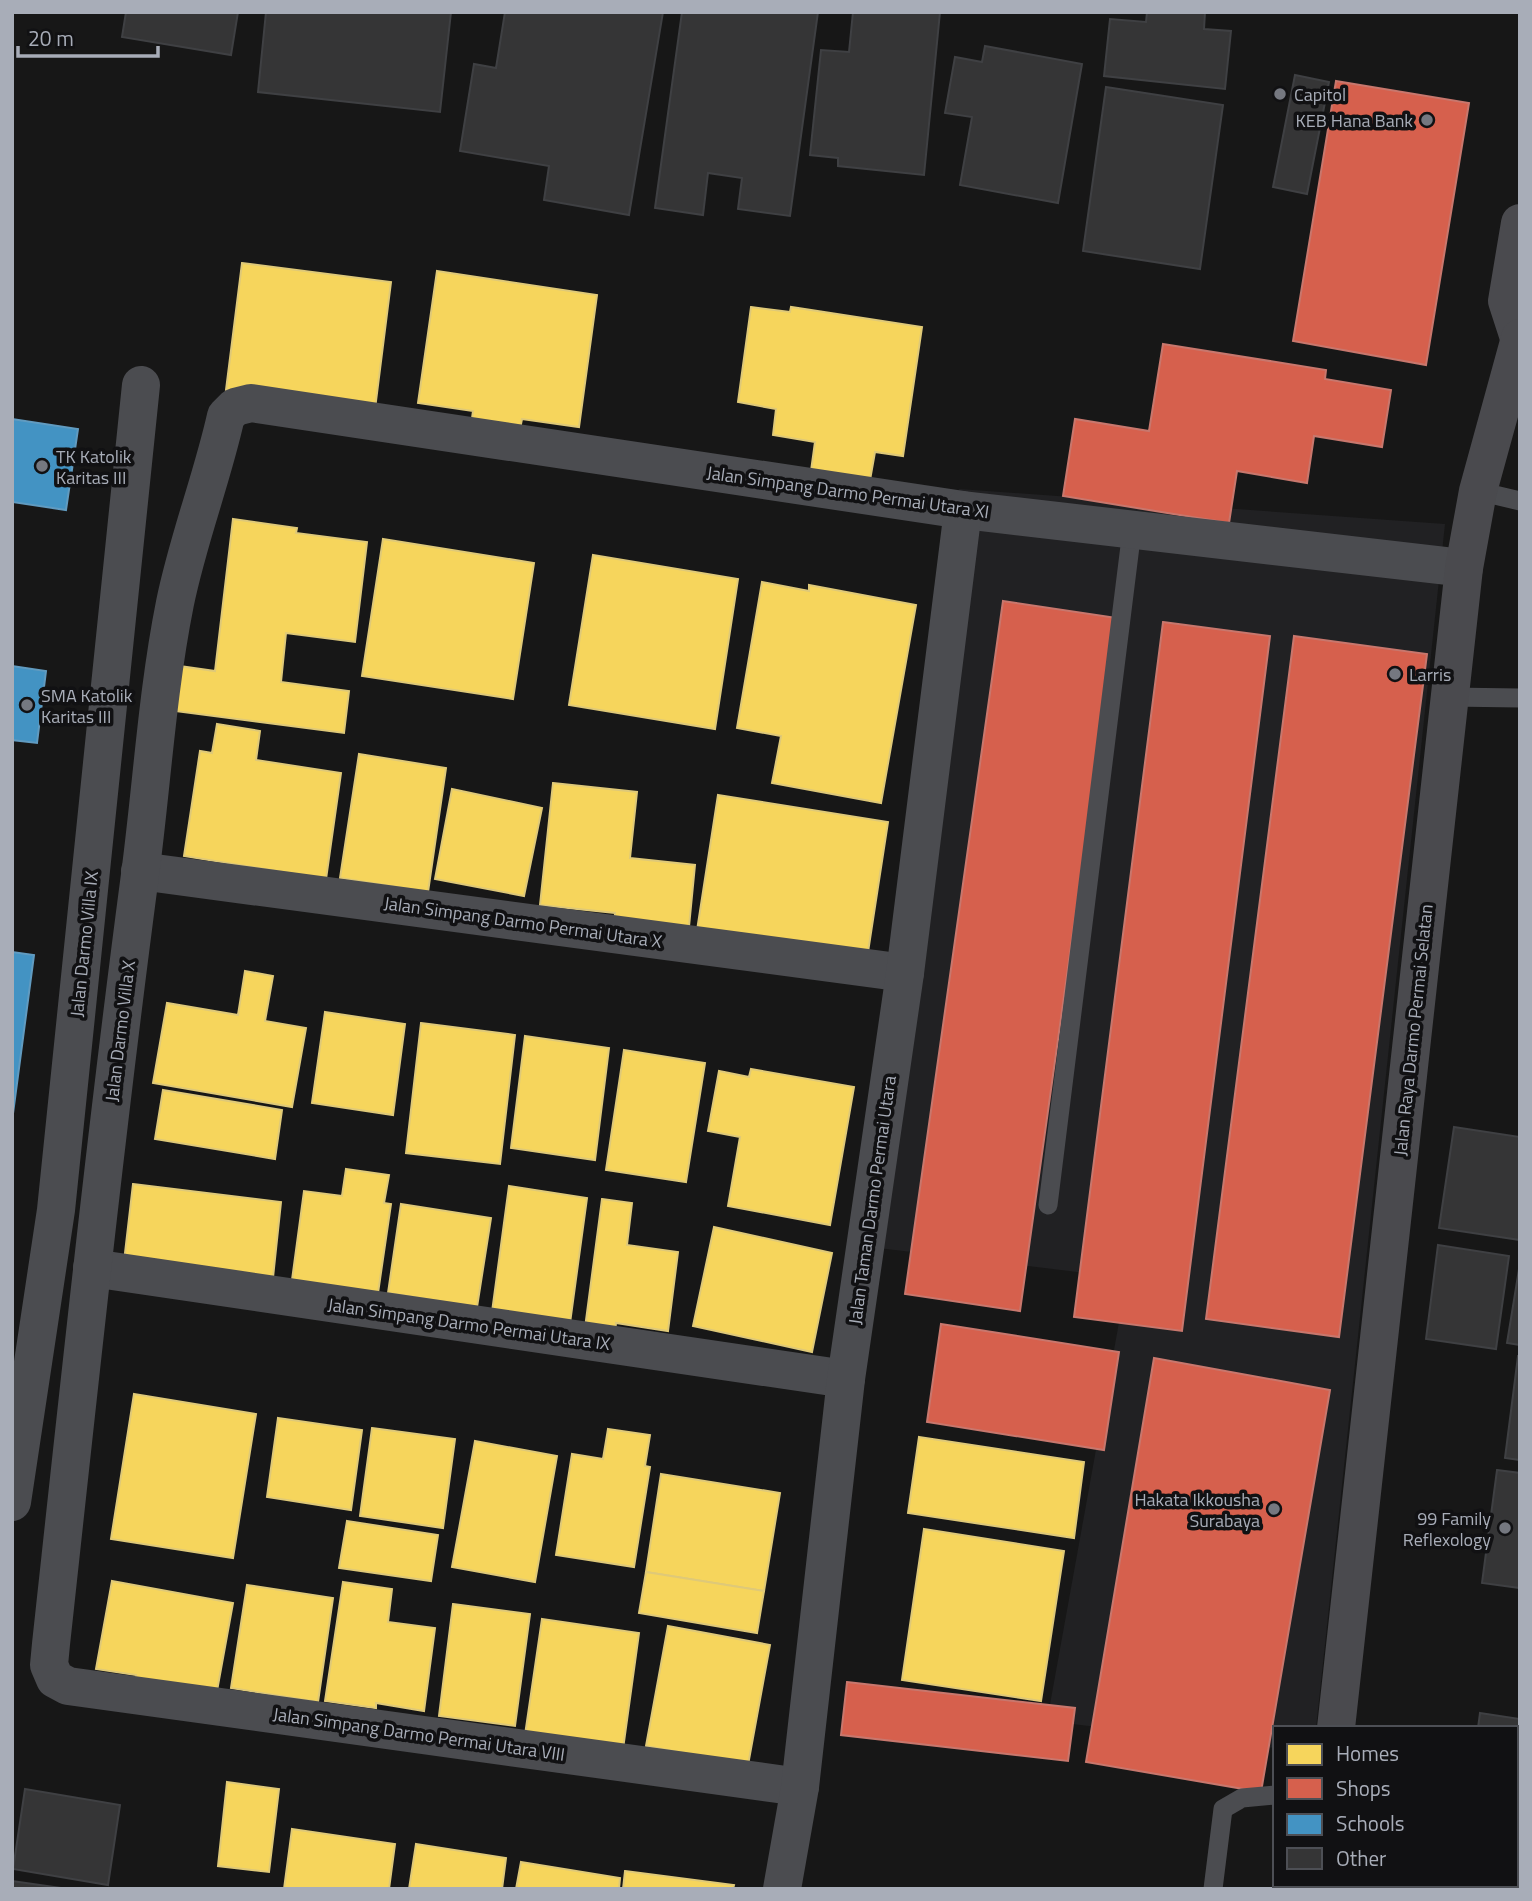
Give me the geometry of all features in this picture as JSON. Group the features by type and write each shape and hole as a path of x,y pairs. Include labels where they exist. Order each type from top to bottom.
{"street":[{"name":"Jalan Raya Darmo Permai Selatan","path":"1336,1726 1464,568 1478,491 1519,338 1507,301 1520,223"},
{"name":"Jalan Darmo Villa IX","path":"12,1502 56,1210 141,385"},
{"name":"Jalan Simpang Darmo Permai Utara XI","path":"235,407 251,403 963,510 1464,568"},
{"name":"Jalan Darmo Villa X","path":"49,1665 92,1268 155,738 175,605 189,543 205,496 226,416 235,407"},
{"name":"Jalan Taman Darmo Permai Utara","path":"782,1889 800,1787 846,1379 905,973 963,510"},
{"name":"Jalan Simpang Darmo Permai Utara X","path":"140,871 905,973"},
{"name":"Jalan Simpang Darmo Permai Utara IX","path":"92,1268 846,1379"},
{"name":"Jalan Simpang Darmo Permai Utara VIII","path":"49,1665 55,1679 68,1686 800,1787"}],"lane":[{"path":"1478,491 1520,501"},
{"path":"1048,1205 1132,530"},
{"path":"1449,697 1520,698"},
{"path":"1213,1889 1223,1810 1242,1798 1273,1795"}],"shaded area":[{"path":"959,489 1445,524 1316,1726 1273,1726 1273,1748 1047,1721 1127,1278 870,1247"}],"building: Homes":[{"path":"242,263 391,282 375,409 226,390"},
{"path":"437,271 597,295 579,427 522,419 519,434 471,426 473,411 418,403"},
{"path":"751,307 790,312 791,307 922,327 903,456 875,452 870,480 811,471 815,442 773,435 776,409 738,402"},
{"path":"233,519 297,528 296,533 367,542 355,642 286,633 281,682 349,691 344,733 167,710 172,665 215,671"},
{"path":"383,539 534,563 513,699 362,676"},
{"path":"593,555 738,579 715,729 569,705"},
{"path":"762,582 809,591 809,585 916,605 881,803 772,783 781,736 737,728"},
{"path":"217,724 260,731 256,760 341,773 326,879 184,856 200,751 212,753"},
{"path":"359,754 446,768 428,892 340,878"},
{"path":"553,783 637,792 630,858 695,865 688,937 614,929 615,913 540,905"},
{"path":"452,789 542,808 524,896 435,879"},
{"path":"718,795 888,822 866,965 696,937"},
{"path":"245,971 273,976 265,1021 306,1028 292,1107 153,1083 167,1003 238,1015"},
{"path":"325,1012 405,1024 393,1115 312,1103"},
{"path":"421,1023 515,1035 500,1164 406,1153"},
{"path":"525,1036 609,1048 595,1160 511,1148"},
{"path":"624,1050 705,1063 686,1182 606,1170"},
{"path":"751,1069 854,1087 830,1225 728,1206 740,1137 708,1131 719,1071 749,1077"},
{"path":"163,1090 282,1110 275,1159 155,1139"},
{"path":"346,1169 389,1175 384,1203 391,1204 378,1293 292,1280 304,1191 342,1196"},
{"path":"133,1184 281,1202 272,1287 123,1270"},
{"path":"509,1186 587,1198 570,1323 492,1312"},
{"path":"602,1199 632,1203 627,1245 678,1252 668,1331 616,1323 615,1332 585,1328"},
{"path":"401,1204 491,1218 477,1307 388,1293"},
{"path":"714,1227 832,1253 812,1352 693,1326"},
{"path":"134,1394 256,1414 233,1558 111,1539"},
{"path":"278,1418 362,1430 351,1510 267,1497"},
{"path":"372,1428 455,1439 443,1528 360,1516"},
{"path":"608,1429 650,1435 645,1466 650,1467 634,1567 556,1555 572,1454 603,1459"},
{"path":"919,1437 1084,1462 1074,1538 908,1513"},
{"path":"475,1441 557,1456 535,1582 452,1567"},
{"path":"661,1474 780,1493 764,1591 646,1572"},
{"path":"347,1521 438,1535 431,1581 339,1568"},
{"path":"924,1529 1064,1551 1041,1701 902,1680"},
{"path":"646,1572 764,1591 757,1633 639,1613"},
{"path":"112,1581 233,1603 217,1691 134,1687 136,1675 96,1669"},
{"path":"343,1582 392,1589 388,1622 435,1628 424,1711 376,1703 376,1708 325,1701"},
{"path":"247,1585 333,1598 318,1702 231,1688"},
{"path":"453,1604 530,1614 515,1726 439,1716"},
{"path":"542,1619 639,1633 623,1749 525,1735"},
{"path":"668,1626 770,1645 748,1765 646,1746"},
{"path":"227,1782 279,1789 269,1872 218,1866"},
{"path":"292,1829 395,1844 389,1889 284,1889"},
{"path":"416,1844 506,1858 502,1889 409,1889"},
{"path":"521,1862 620,1878 619,1889 516,1889"},
{"path":"625,1871 734,1885 733,1889 623,1889"}],"building: Shops":[{"path":"1336,81 1469,103 1426,365 1293,341"},
{"path":"1163,344 1326,370 1325,379 1391,390 1382,447 1314,436 1307,483 1237,471 1229,523 1063,496 1075,419 1149,431"},
{"path":"1003,601 1117,618 1020,1311 905,1294"},
{"path":"1163,622 1270,636 1182,1331 1074,1317"},
{"path":"1294,636 1427,654 1339,1337 1206,1319"},
{"path":"941,1324 1119,1352 1104,1450 927,1422"},
{"path":"1154,1358 1330,1390 1261,1792 1086,1762"},
{"path":"847,1682 1075,1708 1068,1761 841,1735"}],"building: Schools":[{"name":"TK Katolik Karitas III","path":"12,419 78,429 66,510 12,502"},
{"name":"SMA Katolik Karitas III","path":"12,666 46,671 37,743 12,740"},
{"path":"12,952 34,955 12,1121"}],"building: Other":[{"path":"126,12 238,12 231,55 122,37"},
{"path":"266,12 451,12 440,112 258,92"},
{"path":"505,12 663,12 629,215 544,200 549,166 460,151 474,64 496,68"},
{"path":"682,12 818,12 790,216 738,209 742,178 708,173 703,215 655,208"},
{"path":"853,12 940,12 924,175 838,166 838,158 810,155 821,50 849,52"},
{"path":"1147,12 1205,12 1204,29 1231,31 1225,89 1104,76 1110,19 1146,22"},
{"path":"985,46 1082,64 1058,203 960,185 972,117 945,113 955,57 982,62"},
{"path":"1295,75 1329,82 1307,194 1273,187"},
{"path":"1106,87 1223,105 1200,269 1083,251"},
{"path":"1454,1127 1520,1137 1520,1240 1439,1228"},
{"path":"1438,1245 1509,1256 1496,1349 1426,1339"},
{"path":"1520,1263 1520,1345 1507,1343"},
{"path":"1520,1356 1520,1460 1505,1458"},
{"name":"99 Family Reflexology","path":"1497,1470 1520,1473 1520,1588 1482,1583"},
{"path":"1480,1713 1520,1719 1520,1879 1518,1726 1478,1726"},
{"path":"25,1789 120,1805 108,1885 13,1869"},
{"path":"12,1881 68,1889 12,1889"}],"place":[{"name":"Capitol","path":"1280,94"},
{"name":"KEB Hana Bank","path":"1427,120"},
{"name":"TK Katolik Karitas III","path":"42,466"},
{"name":"Larris","path":"1395,674"},
{"name":"SMA Katolik Karitas III","path":"27,705"},
{"name":"Hakata Ikkousha Surabaya","path":"1274,1509"},
{"name":"99 Family Reflexology","path":"1505,1528"}]}
